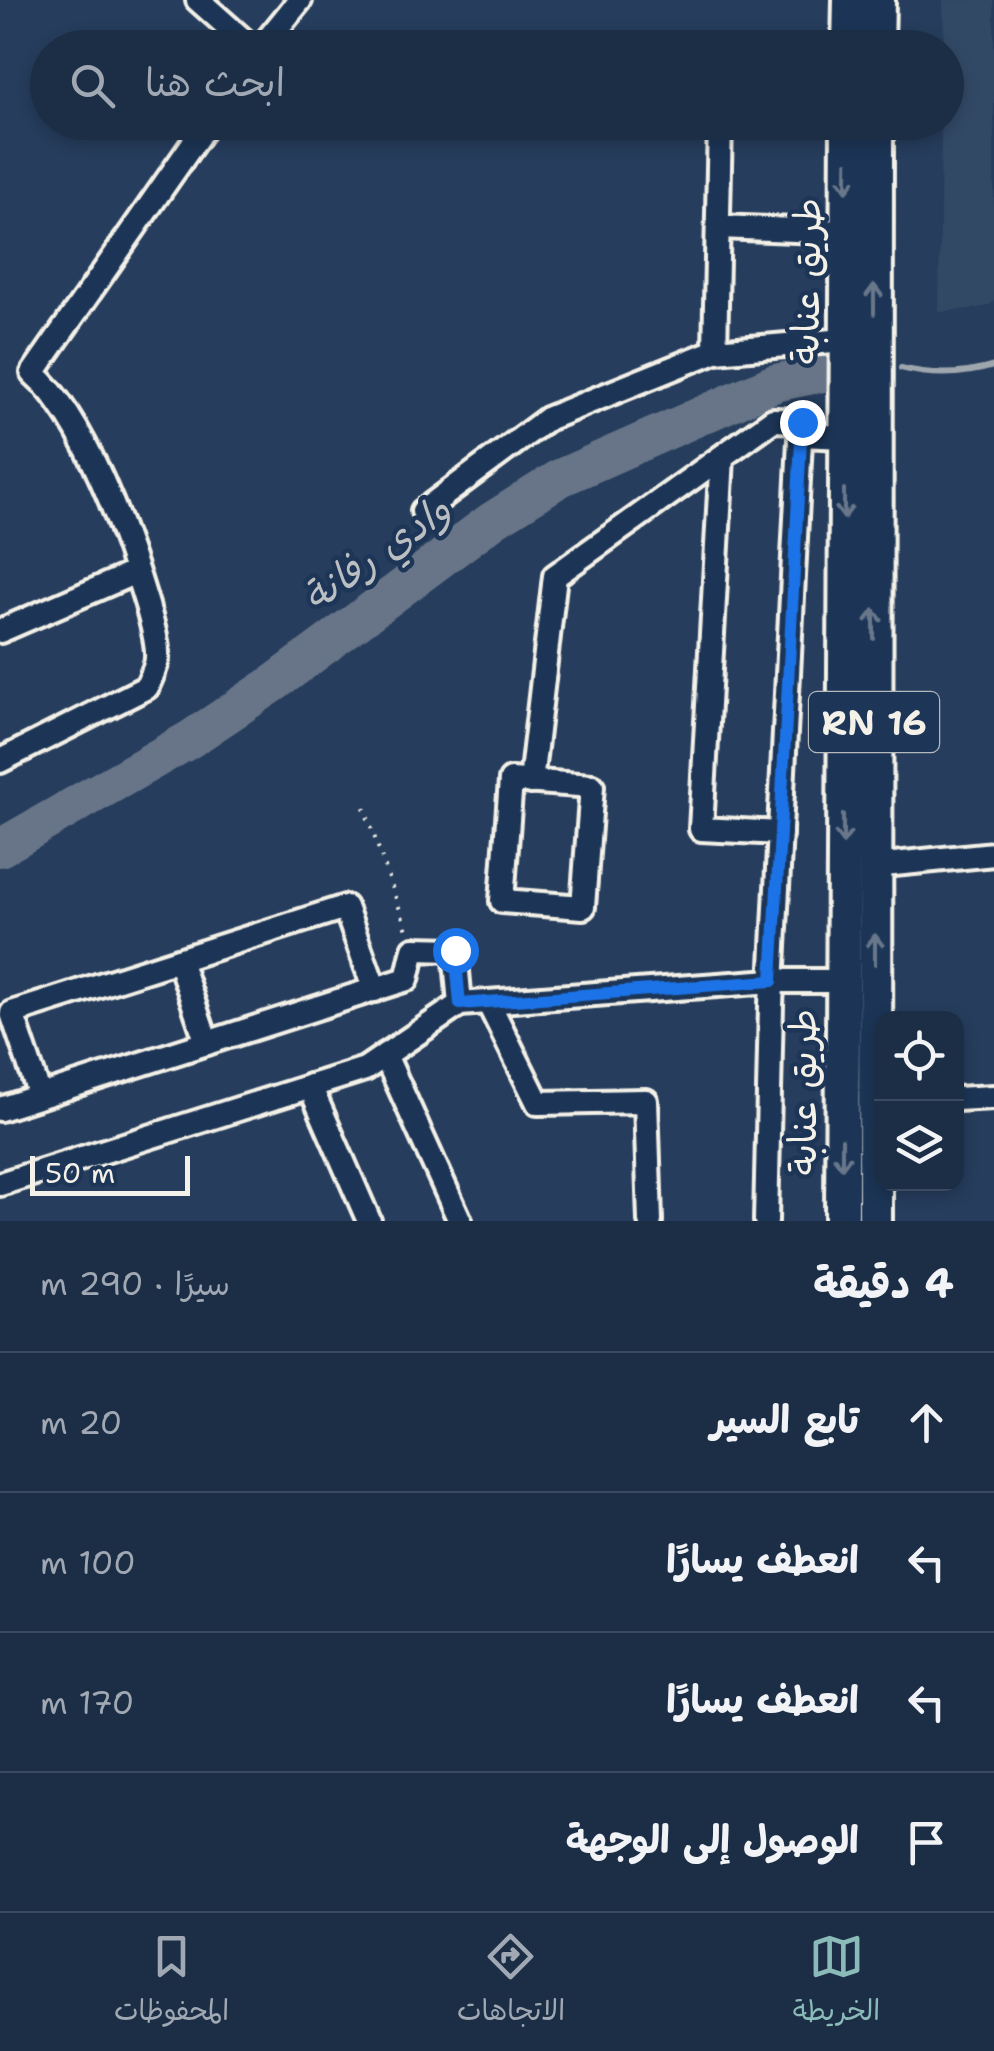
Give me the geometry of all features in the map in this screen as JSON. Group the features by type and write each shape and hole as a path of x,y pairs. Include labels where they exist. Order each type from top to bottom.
{"highway":[{"path":"850,0 850,30"},
{"path":"877,30 878,0"},
{"name":"طريق عنابة","path":"842,1221 848,140"},
{"name":"طريق عنابة","path":"876,140 874,866 878,1101"},
{"name":"طريق عنابة","path":"875,1221 876,1191"}],"street":[{"path":"198,0 232,30"},
{"path":"276,30 300,0"},
{"path":"0,762 147,687 157,659 153,627 136,572 98,471 42,380 33,373 195,140"},
{"path":"715,351 720,140"},
{"path":"720,227 846,232"},
{"path":"423,511 548,419 715,351 845,340"},
{"path":"532,782 555,576 773,420 802,422 772,981 766,1221"},
{"path":"801,435 844,437"},
{"path":"722,457 700,829 780,833"},
{"path":"0,632 136,572"},
{"path":"511,780 532,782 592,786 583,907 502,900 511,780"},
{"path":"874,866 994,854"},
{"path":"40,1096 12,1013 345,907 375,990"},
{"path":"0,1109 407,980 414,949 455,950 460,1004"},
{"path":"178,960 207,1043"},
{"path":"0,1184 365,1069 460,1004 772,981 842,981"},
{"path":"488,1002 538,1103 646,1101 650,1221"},
{"path":"385,1055 460,1221"},
{"path":"310,1086 369,1221"},
{"path":"964,1099 994,1097"}],"path":[{"path":"364,807 414,949"}],"shaded area":[{"path":"943,0 994,0 994,302 985,307 939,312 941,140 964,140 964,30 944,30"}],"waterway":[{"name":"وادي رفانة","path":"901,368 948,373 994,366"},
{"name":"وادي رفانة","path":"0,848 189,740 273,684 493,520 560,478 775,383 823,373"}],"route":[{"path":"455,950 460,1004 772,981 802,422"}]}
